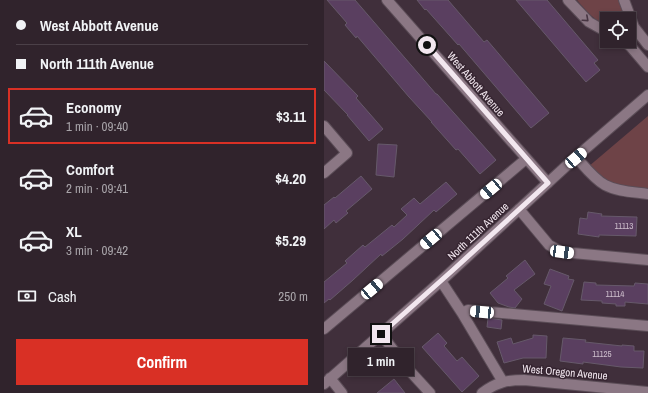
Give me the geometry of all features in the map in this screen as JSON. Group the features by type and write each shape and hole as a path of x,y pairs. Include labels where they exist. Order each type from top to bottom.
{"street":[{"name":"West Abbott Avenue","path":"387,0 548,183"},
{"path":"568,0 589,22 600,28"},
{"path":"624,0 634,27 648,45"},
{"path":"632,48 648,67"},
{"name":"North 111th Avenue","path":"327,381 648,95"},
{"path":"324,126 347,153 324,173"},
{"path":"576,158 593,176 606,186 626,192 648,194"},
{"name":"North 111th Avenue","path":"324,329 526,159"},
{"path":"519,209 549,245 562,252 648,260"},
{"path":"441,281 503,382"},
{"path":"462,313 468,310 648,326"},
{"path":"381,334 408,369 430,393"},
{"name":"West Oregon Avenue","path":"482,393 495,385 512,380 524,380 628,392 648,392"},
{"path":"327,381 342,393"}],"shaded area":[{"path":"577,0 619,0 624,12 600,12 600,22 590,15"},
{"path":"648,116 648,192 608,184 588,167"}],"building":[{"path":"327,0 355,0 436,94 496,160 480,174 431,122 357,36 356,38 345,25 347,23"},
{"path":"417,0 448,0 484,42 487,40 549,113 531,128 459,44 458,45"},
{"path":"516,0 547,0 598,60 594,63 600,70 586,82"},
{"path":"324,61 358,96 356,98 383,129 369,141 348,115 324,90"},
{"path":"378,144 397,145 394,177 376,175"},
{"path":"361,176 372,189 346,211 348,213 336,223 334,220 324,229 324,205 334,197 335,198"},
{"path":"446,182 457,194 436,212 434,210 403,239 382,256 381,254 330,300 329,299 324,303 324,282 347,263 345,261 363,245 365,247 392,225 394,227 407,215 401,209 414,198 420,204"},
{"path":"588,212 602,214 601,216 637,217 636,236 599,235 599,237 578,234 580,218 587,219"},
{"path":"525,260 535,274 514,290 522,299 515,308 498,303 490,293 508,278 506,276"},
{"path":"550,269 569,276 568,279 574,280 562,311 544,304 551,286 544,284"},
{"path":"584,282 596,283 596,285 634,286 635,283 648,284 648,304 625,302 625,306 616,306 616,304 602,303 602,301 581,300"},
{"path":"488,318 502,320 501,329 487,327"},
{"path":"438,333 447,343 444,346 457,361 462,357 479,376 462,392 422,347"},
{"path":"533,335 547,336 546,358 523,358 504,363 497,342 511,338 513,344 533,338"},
{"path":"563,338 586,340 585,342 634,346 634,351 644,351 643,368 560,361"},
{"path":"394,379 405,393 377,393"}],"route":[{"path":"381,334 548,183 427,45"}]}
